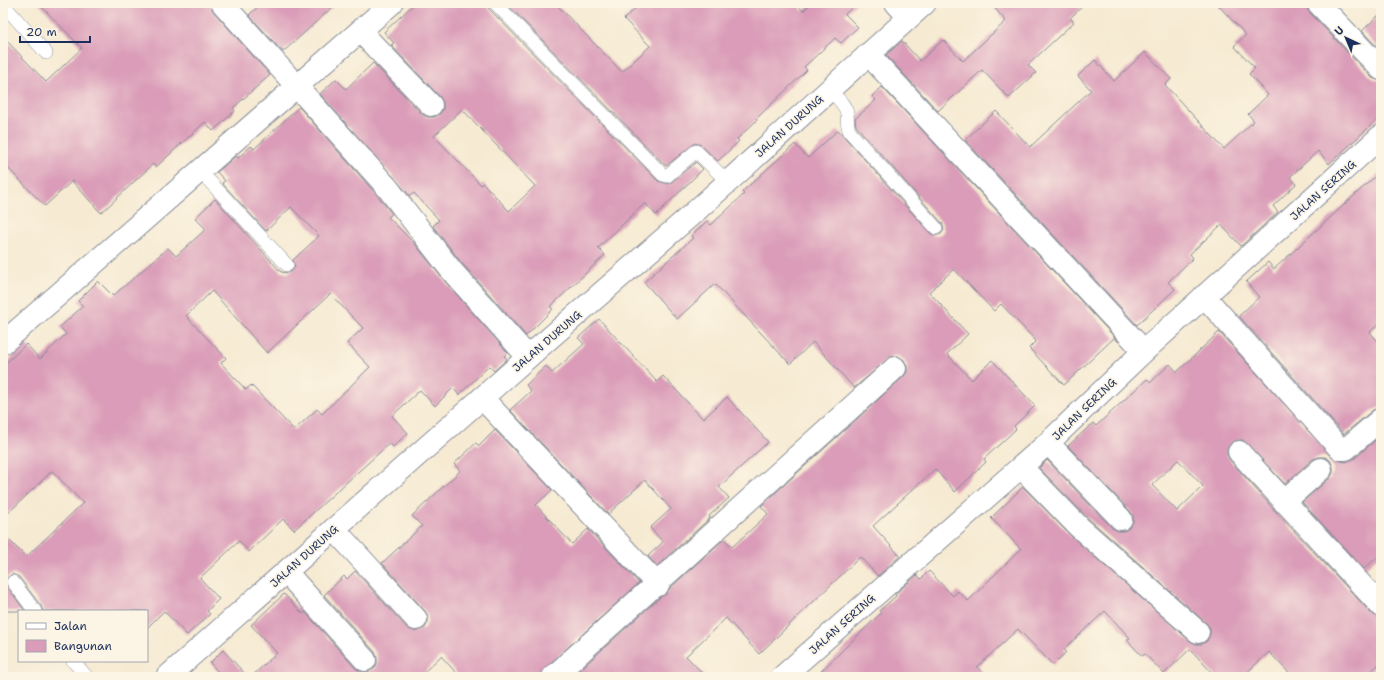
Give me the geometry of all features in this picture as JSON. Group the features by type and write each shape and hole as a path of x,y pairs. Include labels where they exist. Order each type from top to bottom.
{"street":[{"path":"222,3 296,88 387,187 451,270 528,357"},
{"path":"3,344 361,32 392,3"},
{"name":"JALAN DURUNG","path":"167,677 528,357 698,209 868,54 903,10 925,3"},
{"path":"1318,3 1381,69"},
{"path":"361,32 431,105"},
{"path":"868,54 1144,351"},
{"name":"JALAN SERING","path":"782,677 1048,443 1144,351 1332,183 1381,136"},
{"path":"1204,296 1340,448 1346,449 1381,419"},
{"path":"554,677 895,368"},
{"path":"482,398 658,584"},
{"path":"1048,443 1121,519"},
{"path":"1239,452 1381,606"},
{"path":"1021,467 1080,527 1198,632"},
{"path":"1284,502 1321,469"},
{"path":"334,529 416,619"},
{"path":"286,572 365,660"}],"lane":[{"path":"495,3 663,175 667,176 696,151 727,181"},
{"path":"3,4 46,54"},
{"path":"829,89 845,108 847,116 846,124 850,132 936,228"},
{"path":"201,172 287,264"},
{"path":"14,582 34,610"},
{"path":"75,662 87,677"}],"building":[{"path":"38,3 210,3 213,11 270,75 233,108 235,111 213,131 205,122 156,167 153,164 101,213 72,181 45,206 3,163 3,37 46,82 82,48"},
{"path":"262,3 337,3 283,52 249,15"},
{"path":"415,3 487,3 489,9 658,181 669,184 696,162 703,169 656,215 645,203 598,248 605,255 550,307 553,309 526,336 461,262 433,226 439,220 414,193 410,196 320,94 336,79 346,89 373,63 422,114 427,117 434,117 440,114 443,109 443,102 440,97 391,45 394,43 384,32","holes":["462,109 535,186 509,211 483,183 481,185 434,136"]},
{"path":"506,3 555,3 622,72 650,46 624,19 641,3 796,3 803,11 812,3 857,3 845,14 858,27 841,43 835,38 804,67 807,70 756,119 757,120 737,139 739,141 718,161 701,145 695,143 666,166"},
{"path":"990,3 1086,3 1070,18 1074,22 1028,65 1036,73 1009,98 982,70 938,111 886,55 902,41 920,61 943,40 963,61 1006,21"},
{"path":"1216,3 1304,3 1309,12 1372,78 1381,81 1381,116 1329,164 1318,151 1290,177 1296,184 1273,206 1278,212 1241,246 1221,225 1190,254 1193,258 1168,282 1175,289 1137,325 965,140 996,111 1030,147 1091,90 1078,76 1095,60 1114,81 1145,52 1171,79 1165,85 1224,149 1254,121 1248,114 1268,95 1249,74 1255,68 1234,46 1246,35"},
{"path":"1381,13 1381,51 1362,31"},
{"path":"882,87 1119,342 1114,338 1064,385 1029,348 1036,341 1001,304 994,311 954,269 929,292 968,334 947,354 972,380 992,360 1035,406 1014,426 1016,429 984,459 986,462 955,492 935,469 873,526 900,556 878,576 860,557 759,654 726,618 686,656 706,677 572,677 660,597 666,594 670,588 724,539 732,547 768,514 761,506 907,372 907,366 904,360 898,356 892,356 854,388 813,342 790,364 715,284 677,319 644,282 693,238 691,236 707,221 711,225 744,194 742,192 795,144 808,158 838,130 930,233 934,236 941,234 944,230 942,223 856,126 855,119 876,100 872,96"},
{"path":"299,107 377,195 392,214 388,217 415,244 442,278 508,353 504,356 507,359 494,371 489,366 459,395 453,388 435,406 420,390 392,416 408,433 393,447 390,443 294,530 283,519 249,552 239,541 200,578 219,599 207,611 210,614 187,635 164,611 148,627 148,610 43,610 19,577 12,574 6,579 5,583 24,610 3,611 3,534 26,557 83,503 52,471 3,518 3,366 26,344 40,359 66,334 60,327 83,306 78,301 98,281 113,296 168,248 176,256 206,229 195,218 215,199 281,272 288,273 292,271 295,267 293,260 319,236 291,207 266,231 222,183 225,181 217,172 236,156 238,158 251,146 254,149","holes":["212,291 267,353 330,294 363,328 347,343 370,367 322,414 317,409 294,430 251,385 246,390 221,363 226,358 186,316"]},
{"path":"1381,171 1381,322 1370,332 1381,345 1381,407 1373,410 1344,434 1239,316 1259,297 1246,282 1268,262 1274,269"},
{"path":"599,319 657,382 663,376 703,419 727,397 768,442 719,487 729,498 709,516 710,518 657,566 648,556 663,542 650,528 671,509 645,480 608,514 510,410 531,391 526,385 546,366 552,373 584,344 578,338"},
{"path":"1219,332 1335,460 1346,462 1354,459 1381,435 1381,554 1364,569 1302,502 1330,478 1333,473 1333,467 1330,460 1325,457 1313,459 1285,484 1243,440 1237,440 1231,443 1227,449 1227,455 1230,460 1275,511 1372,614 1381,619 1381,662 1365,677 1293,677 1269,652 1242,677 1216,677 1190,649 1164,674 1145,654 1142,656 1127,640 1130,638 1105,611 1064,649 1066,652 1053,665 1018,629 977,667 987,677 815,677 881,613 879,611 896,596 895,594 917,575 921,579 929,571 953,596 958,591 968,601 1021,549 991,518 1023,487 1071,536 1190,641 1196,644 1202,644 1207,641 1210,634 1210,628 1206,623 1088,518 1039,468 1047,460 1112,528 1118,531 1124,531 1129,528 1133,522 1133,516 1130,511 1068,446 1093,423 1096,426 1147,379 1151,382 1170,364 1177,372","holes":["1178,460 1203,486 1177,511 1152,485"]},
{"path":"495,430 552,490 536,505 572,544 588,529 639,583 545,668 541,677 460,677 441,656 419,677 251,677 277,653 251,625 284,594 303,614 305,612 356,669 362,672 367,672 374,669 377,664 375,652 324,595 344,576 347,579 355,571 407,628 413,631 418,631 425,628 428,622 428,616 425,611 382,563 422,526 412,516 460,471 454,464 476,443 479,446"},
{"path":"223,650 248,677 223,677 210,663"}]}
